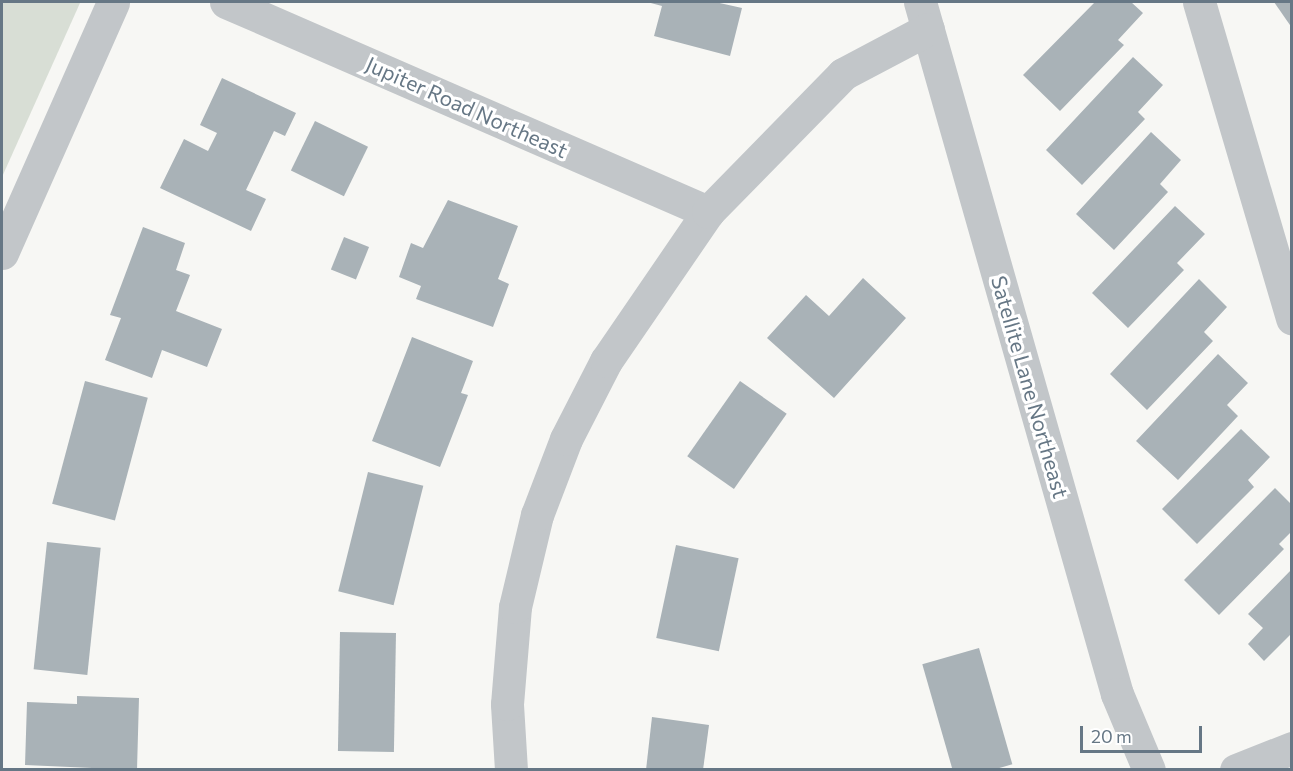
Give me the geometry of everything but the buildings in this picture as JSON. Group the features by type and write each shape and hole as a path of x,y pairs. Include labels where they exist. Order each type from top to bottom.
{"street":[{"path":"2,254 113,2"},
{"name":"Jupiter Road Northeast","path":"226,2 708,212"},
{"path":"1199,2 1292,319"},
{"path":"512,770 507,704 515,607 537,515 566,438 606,361 708,212 843,74 924,15"},
{"name":"Satellite Lane Northeast","path":"924,15 1117,694 1149,770"},
{"path":"1236,770 1292,748"}],"shaded area":[{"path":"2,2 80,3 2,177"}]}
